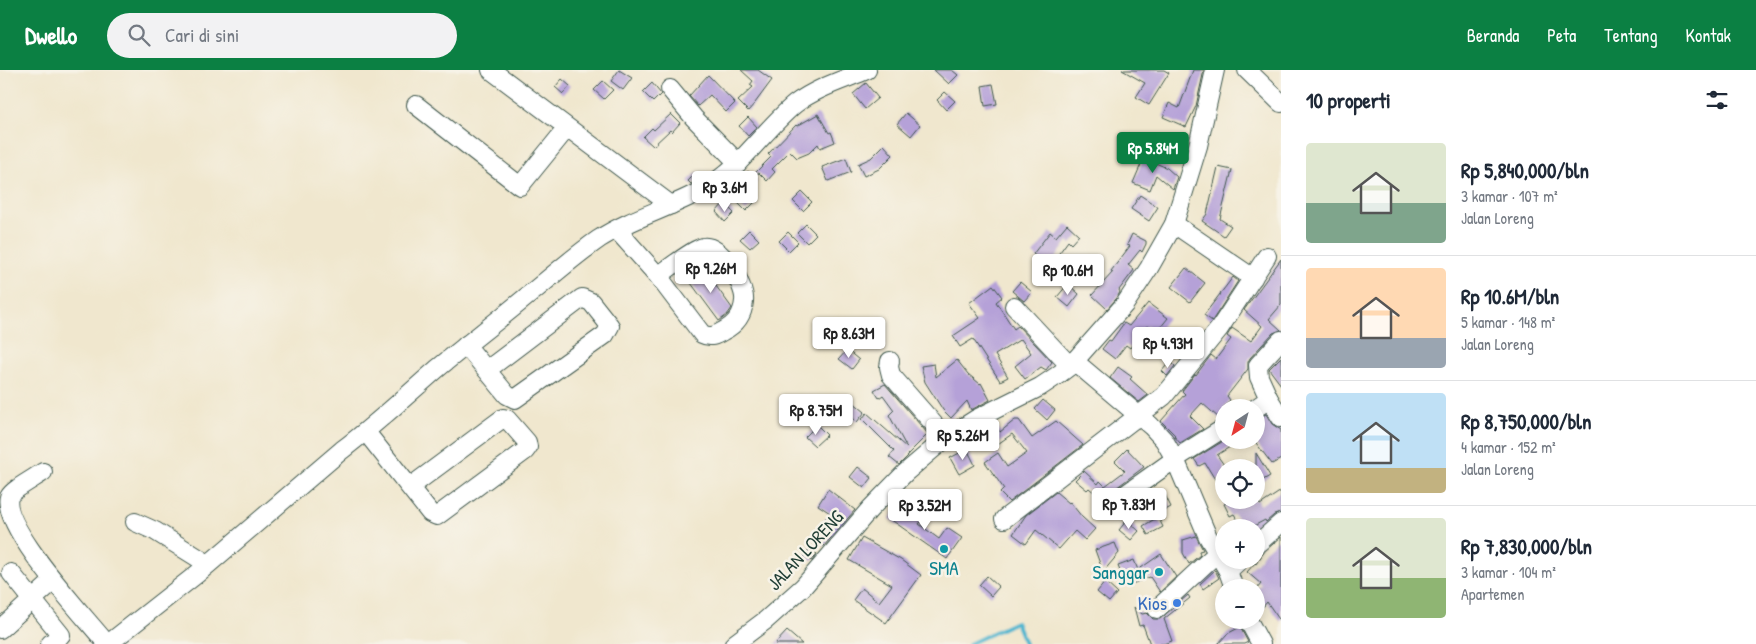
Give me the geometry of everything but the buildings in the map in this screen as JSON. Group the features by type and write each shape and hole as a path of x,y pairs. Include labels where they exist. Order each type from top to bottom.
{"street":[{"path":"491,70 567,128 677,202"},
{"path":"43,472 12,493 7,505 9,514 18,534 32,556 63,596 107,644 208,564 563,265 601,238 711,184 738,163 782,116 808,95 867,70"},
{"name":"JALAN LORENG","path":"734,644 766,620 804,587 870,510 905,473 946,438 989,412 1040,387 1072,363 1129,298 1149,268 1174,224 1198,146 1215,70"},
{"path":"1247,70 1281,104"},
{"path":"670,89 694,118 738,163"},
{"path":"416,105 520,186 567,128"},
{"path":"1174,224 1253,278"},
{"path":"617,230 658,276 702,334 707,337 714,336 734,324 740,316 744,301 742,286 734,271 718,253 710,248 704,247 696,250 658,276"},
{"path":"1004,520 1164,396 1219,329 1267,256"},
{"path":"466,345 507,395 512,399 519,398 605,335 610,326 590,302 582,298 487,370"},
{"path":"1014,306 1072,363 1159,433 1175,459 1215,552"},
{"path":"1262,399 1258,365 1281,340"},
{"path":"890,360 891,375 946,438"},
{"path":"1265,405 1281,418"},
{"path":"366,432 430,513 433,515 440,515 525,451 528,447 527,442 507,419 503,418 410,487"},
{"path":"1123,496 1215,434"},
{"path":"135,522 155,531 208,564"},
{"path":"1265,537 1281,523"},
{"path":"1157,608 1215,555"},
{"path":"11,573 61,635 50,644"},
{"path":"0,628 52,582"},
{"path":"1253,629 1261,644"}],"waterway":[{"path":"969,644 1016,622 1025,644"}],"place":[{"name":"SMA","path":"944,549"},
{"name":"Sanggar","path":"1159,572"},
{"name":"Kios","path":"1177,603"}]}
